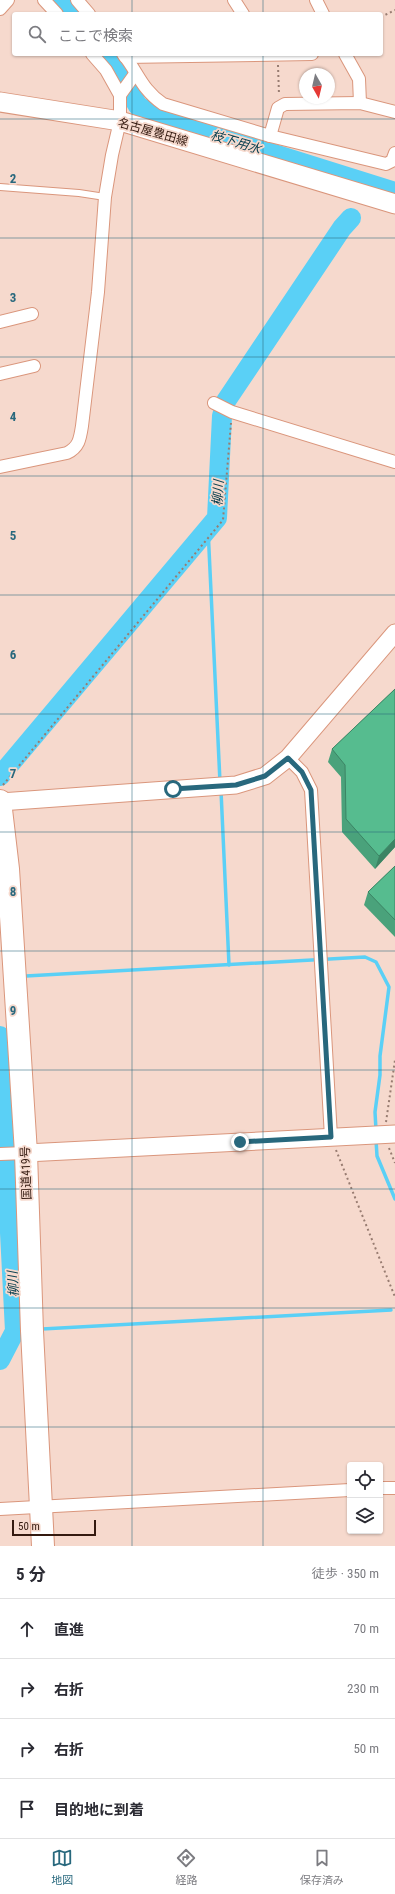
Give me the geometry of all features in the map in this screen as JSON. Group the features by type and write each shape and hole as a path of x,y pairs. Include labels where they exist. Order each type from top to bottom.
{"highway":[{"name":"国道419号","path":"0,801 8,869 20,1153 32,1327 43,1546"}],"main road":[{"name":"名古屋豊田線","path":"0,102 120,121 395,204"}],"street":[{"path":"0,9 8,0"},
{"path":"44,0 55,12"},
{"path":"78,0 87,12"},
{"path":"234,0 242,12"},
{"path":"316,0 322,12"},
{"path":"94,56 106,70 121,94"},
{"path":"124,56 132,77 153,97 163,104 270,136 386,164 392,161 395,153"},
{"path":"346,56 360,79 360,103"},
{"path":"0,467 67,453 79,443 98,292 105,197 112,155 120,121 121,94 132,77"},
{"path":"270,136 278,108 283,105 360,103 395,112"},
{"path":"0,322 32,314"},
{"path":"0,374 34,366"},
{"path":"214,403 232,412 395,462"},
{"path":"0,801 236,785 265,776 288,758 395,633"},
{"path":"288,758 302,772 311,790 331,1137"},
{"path":"0,1154 391,1134"},
{"path":"383,1488 395,1488"},
{"path":"0,1509 347,1490"}],"lane":[{"path":"0,187 78,193 105,197"}],"path":[{"path":"383,16 395,10"},
{"path":"278,56 279,95 283,105"},
{"path":"0,788 223,520 232,412"},
{"path":"391,1134 386,1118 395,1060"},
{"path":"331,1137 354,1198 395,1297"}],"building":[{"path":"395,689 395,839 379,856 346,819 345,765 332,749"},
{"path":"395,866 395,920 368,892"}],"waterway":[{"name":"枝下用水","path":"58,0 68,12"},
{"name":"枝下用水","path":"105,56 119,74 138,106 159,118 395,192"},
{"name":"柳川","path":"0,776 217,518 222,416 226,401 342,228 351,218"},
{"path":"208,528 220,782"},
{"path":"221,791 229,965"},
{"path":"26,976 365,957 376,962 389,987 380,1056 380,1075 375,1112 376,1130"},
{"name":"柳川","path":"0,1036 15,1331 0,1360"},
{"path":"376,1140 377,1156 395,1199"},
{"path":"42,1329 391,1310"}],"route":[{"path":"173,789 236,785 265,776 288,758 302,772 311,790 331,1137 240,1142"}]}
